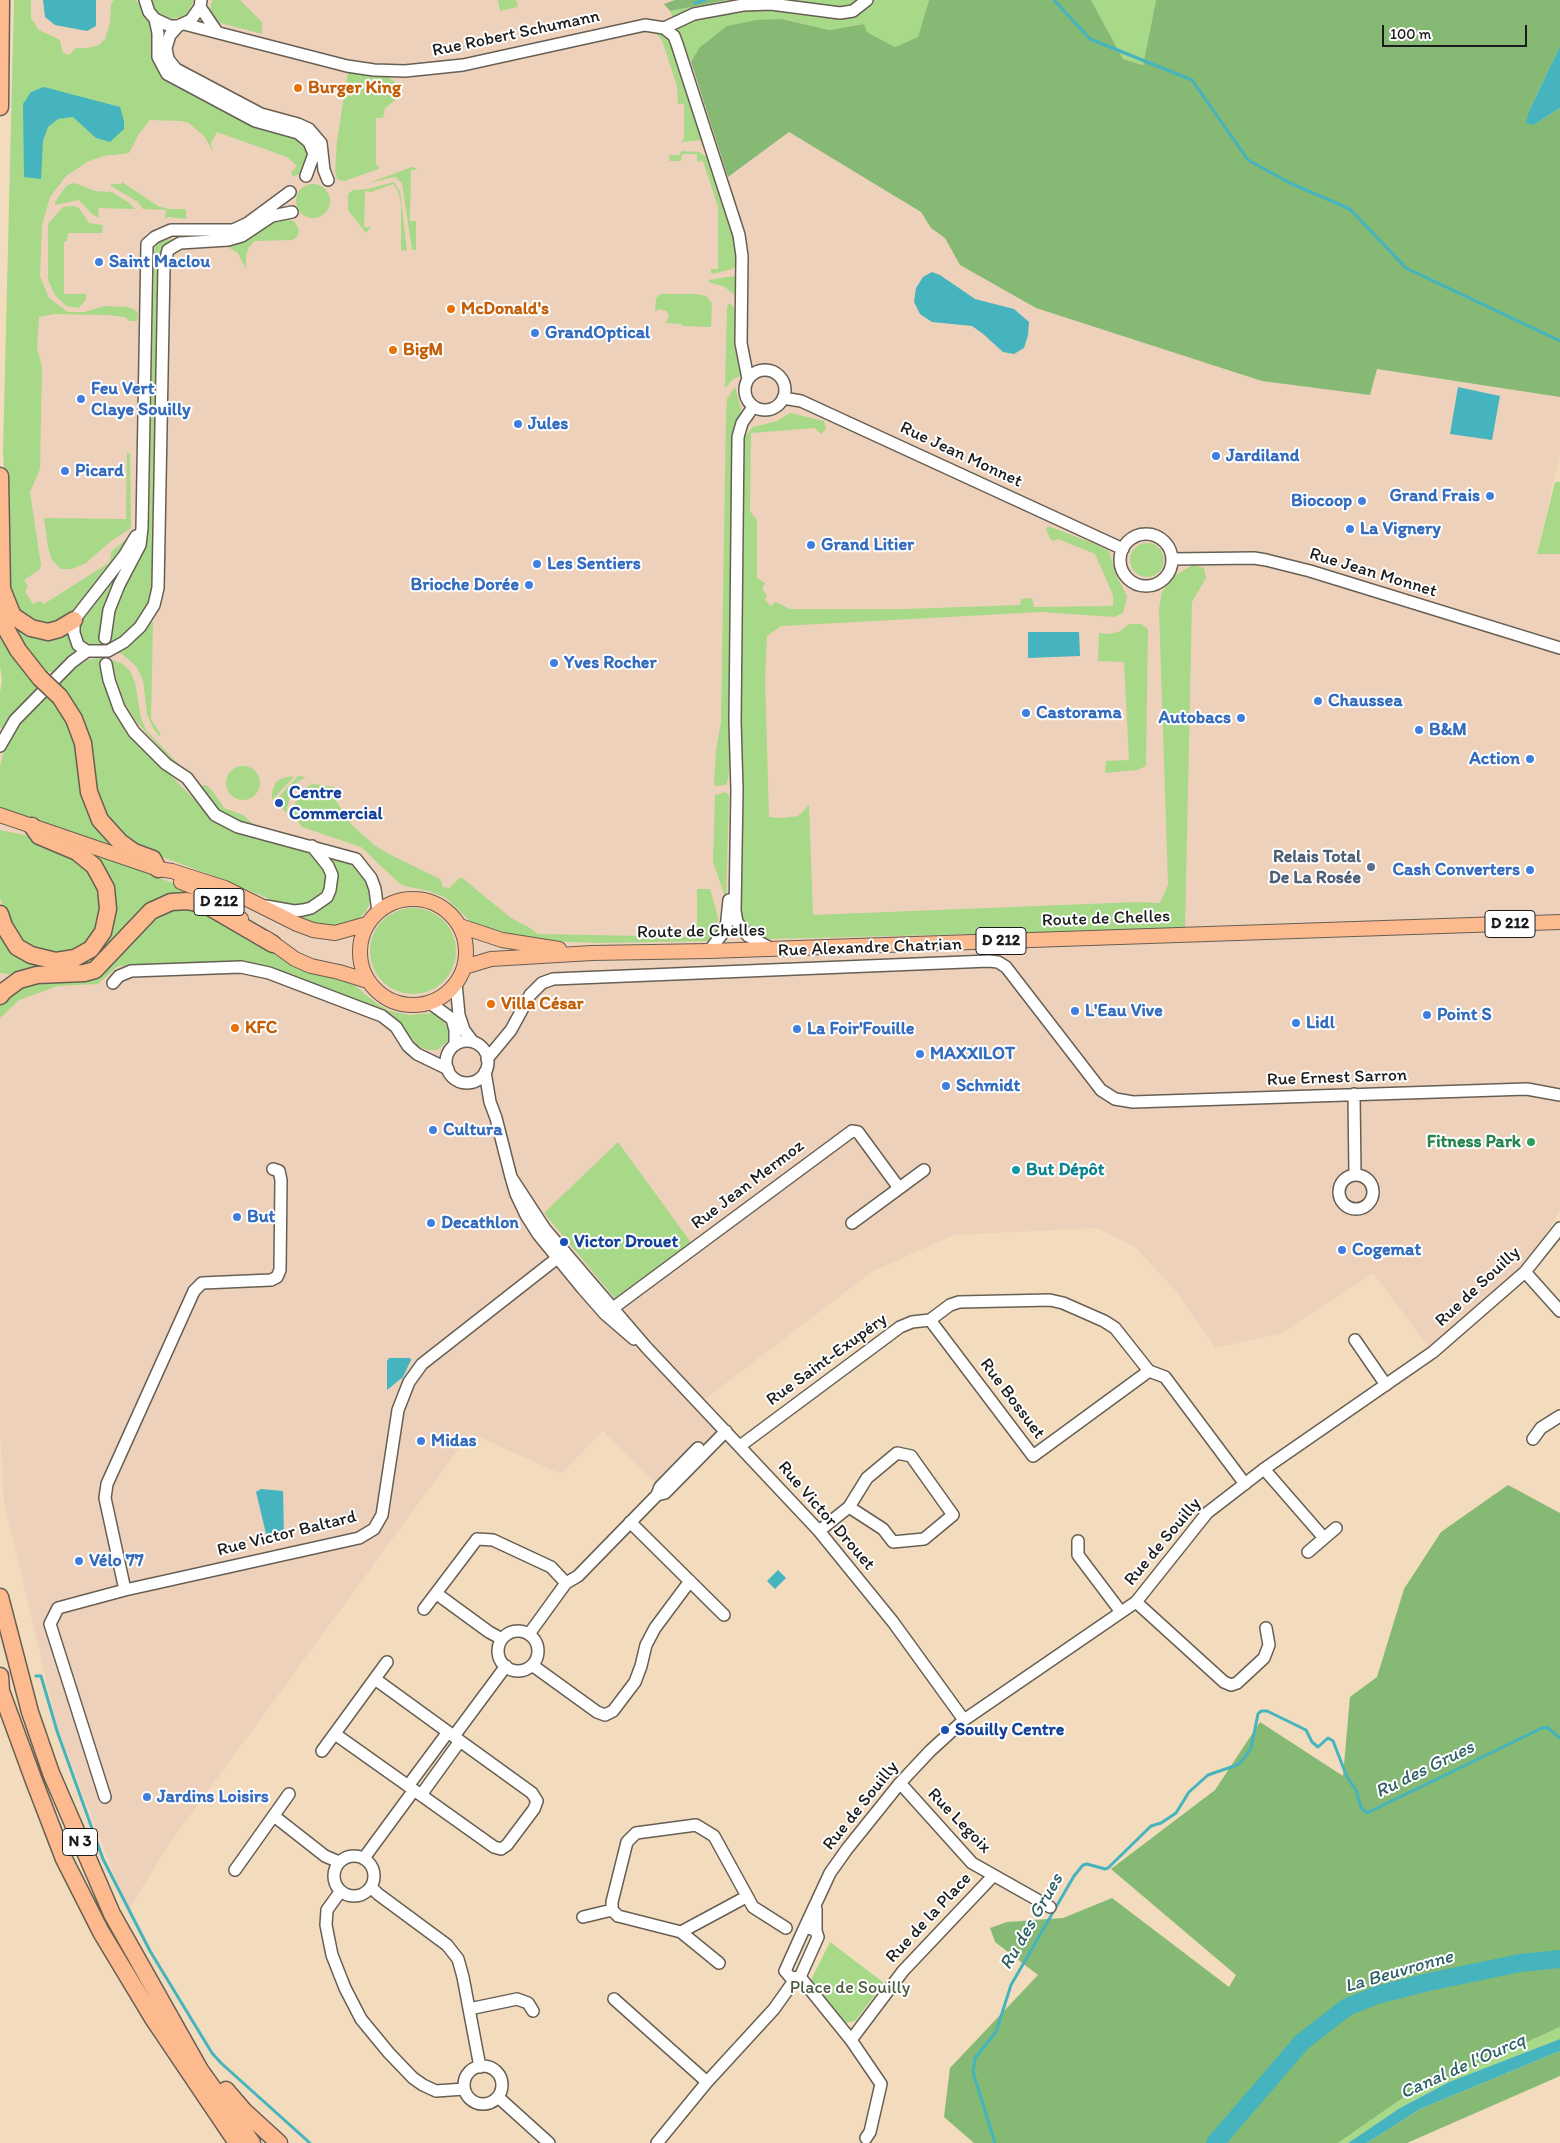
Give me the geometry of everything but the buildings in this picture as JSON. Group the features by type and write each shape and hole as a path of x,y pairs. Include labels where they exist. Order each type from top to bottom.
{"highway":[{"path":"0,107 1,0"},
{"path":"0,476 1,592 12,616 31,628 48,632 74,620"},
{"path":"0,606 5,627 18,650 40,678 60,697 74,719 83,743 89,792 100,820 120,842 134,852 153,859 158,870"},
{"path":"0,914 4,926 17,947 31,955 56,961 75,958 91,949 103,932 108,910 106,888 94,866 77,852 39,836 32,826"},
{"path":"0,996 4,990 18,980 37,976 84,973 95,970 151,911 171,902 187,901 206,905 273,944"},
{"name":"N 3","path":"0,1597 30,1712 66,1810 112,1914 200,2070 252,2143"},
{"name":"N 3","path":"0,1686 64,1859 101,1932 154,2020 237,2143"},
{"path":"200,2070 218,2080 244,2111 279,2143"}],"main road":[{"name":"D 212","path":"6,817 158,870 169,877 196,888 222,904 273,944 311,966 368,981"},
{"name":"D 212","path":"158,870 172,871 225,888 298,924 325,933 367,924"},
{"path":"421,899 447,911 460,926 466,946 464,967 456,983 440,998 430,1003 409,1005 395,1002 377,992 368,981 360,957 361,940 367,924 378,912 394,902 421,899"},
{"name":"Route de Chelles","path":"464,967 491,959 592,953 772,949 1560,922"},
{"name":"Route de Chelles","path":"460,926 502,940 592,953"}],"street":[{"path":"145,0 149,12 155,19 158,33 158,58 167,74 255,121 298,133 309,142 314,154 306,176"},
{"path":"748,379 741,343 742,256 738,235 677,44 674,36 664,28 694,14 743,5 771,4 840,13 853,11 867,0"},
{"path":"200,4 196,14 181,24 170,35 166,48 168,59 176,69 261,114 309,129 320,143 328,180"},
{"path":"200,4 217,32"},
{"name":"Rue Robert Schumann","path":"155,19 162,24 181,24 217,32 347,66 374,70 405,71 463,65 645,25 664,28"},
{"path":"105,638 109,610 119,585 140,545 142,528 147,244 155,236 171,230 234,230 248,223 290,192"},
{"path":"142,528 124,556 74,620 74,633 78,645 87,652 108,652 124,642 140,627 154,605 158,588 164,267 168,250 180,243 228,240 242,236 272,216 292,212"},
{"path":"743,354 764,370 777,374 781,379 785,391 783,398 776,407 770,410 759,410 753,407 748,403 744,391 752,374 764,370"},
{"name":"Rue Jean Monnet","path":"783,398 801,401 1123,548"},
{"path":"753,407 742,424 738,437 735,721 737,922 748,936 772,949"},
{"path":"1149,534 1162,540 1172,559 1171,566 1164,578 1154,585 1141,586 1128,579 1120,565 1123,548 1134,537 1149,534"},
{"name":"Rue Jean Monnet","path":"1172,559 1254,558 1266,560 1310,571 1560,648"},
{"path":"0,746 15,720 62,672 87,652"},
{"path":"106,664 109,680 119,708 134,732 166,764 187,778 215,815 238,827 347,856 361,863 371,878 378,912"},
{"path":"709,951 726,929 728,912 735,721"},
{"path":"264,906 303,910 311,908 327,896 330,890 332,875 328,866 312,846"},
{"name":"Rue Alexandre Chatrian","path":"487,1059 511,1030 530,995 542,983 553,979 989,961 998,962 1006,967 1101,1090 1115,1099"},
{"name":"Rue Victor Drouet","path":"113,983 119,976 130,970 241,967 269,973 382,1016 396,1028 408,1046 417,1054 448,1069 457,1080 471,1082 490,1102"},
{"path":"456,983 459,1015 464,1030 487,1059"},
{"path":"430,1003 452,1018 456,1030 452,1048 446,1060 448,1069"},
{"path":"426,1058 467,1041 477,1044 503,1039"},
{"name":"Rue Victor Drouet","path":"487,1059 485,1072 490,1102 511,1177 561,1255 610,1311 819,1531 893,1622 964,1720"},
{"path":"471,1082 485,1072"},
{"name":"Rue Ernest Sarron","path":"1115,1099 1133,1102 1527,1089 1560,1095"},
{"path":"1354,1094 1356,1175"},
{"name":"Rue Jean Mermoz","path":"610,1311 852,1131 858,1132 899,1188"},
{"path":"125,1590 105,1498 107,1484 194,1291 202,1283 271,1280 277,1277 280,1270 281,1180 279,1171 273,1169"},
{"path":"852,1222 924,1170"},
{"name":"Rue de Souilly","path":"781,1999 785,1971 830,1873 846,1849 900,1783 930,1751 964,1720 1136,1602 1207,1513 1264,1469 1433,1352 1525,1272 1560,1228"},
{"name":"Rue Victor Baltard","path":"105,1797 50,1624 58,1608 125,1590 359,1538 374,1529 382,1515 398,1410 409,1382 422,1364 561,1255"},
{"path":"1525,1272 1560,1311"},
{"name":"Rue Saint-Exupéry","path":"740,1446 900,1327 912,1322 930,1320 950,1305 959,1302 1056,1301 1104,1321 1115,1328 1149,1371 1165,1377 1246,1484"},
{"name":"Rue Bossuet","path":"930,1320 1034,1456 1149,1371"},
{"path":"1355,1340 1386,1385"},
{"path":"1533,1438 1541,1428 1560,1416"},
{"path":"529,1634 566,1583 578,1576 657,1496 660,1487 723,1428"},
{"path":"819,1531 849,1507 867,1478 897,1453 911,1456 953,1515 924,1539 893,1542 883,1529 849,1507"},
{"path":"1264,1469 1324,1538"},
{"path":"630,1522 724,1615"},
{"path":"1308,1552 1336,1528"},
{"path":"424,1609 477,1540 493,1540 551,1567 566,1583"},
{"path":"1078,1541 1078,1555 1121,1612"},
{"path":"532,1664 597,1712 605,1715 613,1711 635,1682 642,1666 646,1645 655,1628 690,1581"},
{"path":"437,1594 502,1639"},
{"path":"1136,1602 1224,1682 1231,1685 1237,1683 1264,1658 1269,1646 1266,1628"},
{"path":"523,1631 529,1634 538,1648 538,1654 532,1664 522,1670 511,1669 506,1666 502,1662 498,1650 502,1639 512,1632 523,1631"},
{"path":"322,1751 387,1662"},
{"path":"364,1858 506,1666"},
{"path":"335,1734 494,1847 501,1849 507,1845 534,1809 537,1801 532,1793 375,1679"},
{"name":"Rue Legoix","path":"900,1783 972,1863 1050,1907"},
{"path":"235,1870 289,1794"},
{"path":"274,1816 325,1856 339,1862"},
{"path":"719,1963 681,1932 618,1916 612,1910 612,1902 627,1842 636,1833 696,1826 714,1836 753,1907 788,1929 802,1933 810,1928 816,1931"},
{"path":"351,1856 364,1858 370,1862 374,1874 371,1887 366,1892 353,1896 340,1892 336,1886 334,1874 339,1862 351,1856"},
{"name":"Rue de la Place","path":"851,2040 903,1971 993,1876"},
{"path":"371,1887 447,1945 458,1959 480,2067"},
{"path":"340,1892 327,1910 326,1925 332,1955 345,1988 362,2019 389,2053 413,2078 423,2085 436,2091 464,2089"},
{"path":"681,1932 746,1896"},
{"path":"657,2143 707,2082 774,2009 798,1977 818,1937 816,1931 816,1905"},
{"path":"583,1918 612,1910"},
{"path":"785,1971 791,1978 798,1977"},
{"path":"798,1977 851,2040 881,2084 870,2132 866,2138"},
{"path":"469,2009 517,1999 528,2003 533,2011"},
{"path":"614,1999 707,2082"},
{"path":"480,2067 492,2069 501,2079 501,2092 493,2102 481,2104 470,2100 464,2089 469,2072 480,2067"},
{"path":"498,2098 548,2143"}],"shaded area":[{"path":"17,0 675,0 665,4 670,11 691,62 728,177 789,132 922,212 931,228 945,238 960,265 1036,308 1155,346 1370,395 1377,369 1560,397 1560,454 1537,553 1560,554 1560,1210 1525,1272 1433,1352 1373,1273 1282,1333 1216,1348 1175,1290 1136,1248 1097,1228 954,1235 873,1271 700,1403 721,1426 660,1487 603,1431 561,1474 470,1433 172,1840 128,1910 58,1729 4,1503 0,1428 0,715 9,599"}],"green space":[{"path":"14,0 31,0 31,18 39,30 60,40 63,53 69,55 76,48 88,48 99,45 105,39 110,23 111,4 114,0 136,0 151,23 153,32 151,49 154,63 167,81 258,128 296,138 305,146 308,154 301,173 293,177 291,172 297,166 287,157 217,132 211,143 213,152 205,137 189,123 150,120 139,134 129,153 104,156 89,161 66,176 50,197 42,225 40,276 49,298 68,312 84,312 105,306 127,307 138,313 137,321 130,321 125,317 107,315 54,314 39,317 37,348 42,367 40,469 30,492 41,565 39,570 24,580 28,586 25,592 33,604 40,601 44,604 110,562 111,552 131,535 127,546 71,617 46,628 20,616 9,592 3,452"},
{"path":"152,0 194,0 187,14 171,19 160,15"},
{"path":"212,0 240,0 262,22 262,34 217,22 212,16 210,9"},
{"path":"498,0 516,0 518,7 500,11"},
{"path":"675,0 727,0 670,11 664,4"},
{"path":"727,0 929,0 918,37 895,47 867,32 863,24 829,30 782,19 699,48 691,62 670,11"},
{"path":"929,0 1091,0 1123,59 1143,65 1156,0 1560,0 1560,46 1529,111 1534,125 1560,108 1560,397 1377,369 1370,395 1262,381 1036,308 960,265 945,238 931,228 921,212 789,132 728,177 691,62 699,48 727,26 757,20 782,19 829,30 864,24 867,32 895,47 918,37"},
{"path":"1091,0 1156,0 1143,65 1123,59"},
{"path":"646,31 661,33 672,45 703,140 682,142 684,139 684,104 678,104 677,86 662,40 656,34 649,32 633,34"},
{"path":"348,72 388,77 395,82 402,95 385,108 383,118 376,118 376,165 379,166 379,169 344,181 337,179 335,171 337,141"},
{"path":"682,151 699,152 708,158 735,244 737,261 736,266 732,269 712,274 710,269 718,269 718,207 703,161 697,162 697,154 682,154 681,161 670,161 669,155 679,155"},
{"path":"412,167 417,170 411,170 410,221 416,221 416,250 412,250 402,183 395,177 369,183"},
{"path":"122,182 158,206 168,209 186,209 186,219 169,217 165,219 166,210 143,209 138,202 111,186 111,184 121,184"},
{"path":"394,182 400,191 407,251 401,250 401,204 398,191 393,184 371,192 365,191 364,227 371,227 366,233 348,210 348,194 353,190 368,189"},
{"path":"75,183 95,191 112,192 135,209 98,208 99,218 92,214 79,200 55,205 55,202 67,185"},
{"path":"313,184 320,185 325,189 329,194 329,208 325,213 320,217 313,218 306,217 301,213 297,208 296,201 297,194 301,189 306,185"},
{"path":"74,206 79,208 89,223 103,225 102,233 68,233 67,241 64,242 64,294 86,294 86,299 79,308 66,306 55,295 48,280 48,224 63,207"},
{"path":"284,217 295,222 299,230 297,237 292,240 255,241 249,247 246,255 246,269 238,253 223,244 273,218"},
{"path":"174,239 162,250 158,266 153,584 148,604 132,629 111,644 93,649 84,646 77,629 127,559 102,642 111,641 116,608 126,584 140,560 147,534 149,522 154,253 155,246 162,241"},
{"path":"734,276 737,279 737,293 733,294 725,287 708,282 709,280"},
{"path":"661,294 698,294 706,296 712,303 711,327 682,326 682,324 666,323 669,315 667,311 659,309 655,312 656,298"},
{"path":"730,303 736,311 735,343 742,367 741,376 733,379 725,388 727,306"},
{"path":"735,387 741,409 736,426 730,755 726,785 716,786 714,784 716,750 721,722 726,413 727,399"},
{"path":"790,413 824,421 826,429 821,434 815,428 751,433 750,511 757,520 757,578 765,583 762,589 767,596 765,600 771,606 775,602 790,609 907,609 1020,605 1021,599 1032,598 1034,607 1113,606 1113,595 1095,554 1058,539 1054,541 1050,539 1046,529 1048,526 1109,551 1116,575 1127,596 1123,613 1114,617 1041,612 781,626 767,636 765,679 769,817 798,816 809,805 813,915 1137,902 1160,903 1168,885 1159,609 1162,592 1174,576 1193,565 1204,568 1206,578 1192,602 1185,929 766,939 755,938 738,917 740,591 744,438 753,427 777,421"},
{"path":"127,452 130,454 131,528 111,541 86,563 72,569 61,569 52,560 44,518 126,519"},
{"path":"1555,482 1560,482 1560,554 1537,554"},
{"path":"1147,543 1159,548 1164,560 1159,572 1147,577 1135,572 1130,560 1135,548"},
{"path":"153,621 151,719 161,735 159,736 147,714 143,680 136,666 122,654 117,653 133,643"},
{"path":"14,624 70,627 81,653 56,674 48,671 46,673 15,638"},
{"path":"1129,624 1141,624 1148,629 1146,766 1137,770 1105,773 1106,761 1129,760 1124,662 1098,661 1099,633 1109,634 1121,631"},
{"path":"0,633 42,688 2,729 0,727 2,680"},
{"path":"104,657 123,664 130,671 135,682 141,718 146,730 180,766 178,768 136,721 125,704 115,675 113,662 102,663 148,752 216,822 231,830 294,847 318,859 329,877 326,893 309,905 292,906 279,903 227,881 141,849 112,829 55,688 78,666 88,660"},
{"path":"48,694 67,718 114,847 0,808 0,766 4,751 17,726"},
{"path":"243,766 250,767 255,771 259,776 259,790 255,795 250,799 243,800 236,799 231,795 227,790 226,783 227,776 231,771 236,767"},
{"path":"293,776 272,800 272,792 276,782"},
{"path":"298,776 306,777 297,782 292,789 286,813 281,806 283,803 278,798"},
{"path":"312,784 334,787 339,793 334,797 350,823 374,845 440,879 443,887 449,888 461,877 511,918 538,934 697,937 697,889 710,889 718,917 717,931 708,941 601,943 546,941 509,935 473,924 446,898 429,891 400,884 361,847 302,827 294,816 295,803 302,790"},
{"path":"206,785 212,790 224,808 243,815 253,824 240,823 221,812 197,786"},
{"path":"726,792 729,796 726,899 713,862 715,795"},
{"path":"0,830 29,836 64,849 94,873 106,907 94,939 69,955 33,951 17,938 6,917 0,897"},
{"path":"93,853 202,894 186,895 83,968 14,975 0,973 0,921 5,934 63,964 114,917 89,854"},
{"path":"330,856 349,861 357,867 370,889 371,900 366,911 359,919 339,929 311,926 292,914 310,913 322,908 329,901"},
{"path":"194,906 303,969 354,985 376,1003 390,1011 409,1015 434,1013 441,1016 450,1032 448,1041 437,1050 428,1050 418,1046 402,1026 391,1016 380,1010 265,967 231,961 118,966 98,984 58,986 19,1000 0,1018 0,1003 30,982 91,977 160,913"},
{"path":"413,908 429,911 437,915 449,927 453,935 456,951 453,967 449,975 437,987 429,991 413,994 397,991 389,987 377,975 373,967 370,951 373,935 377,927 389,915 397,911"},
{"path":"618,1142 692,1244 617,1301 544,1213"},
{"path":"1508,1485 1560,1513 1560,2027 1404,2097 1338,2143 974,2143 944,2117 950,2068 1038,1975 995,1942 990,1928 1007,1922 1063,1918 1112,1898 1229,1987 1236,1975 1111,1869 1215,1790 1260,1722 1343,1776 1350,1697 1377,1677 1404,1589 1441,1532"},
{"name":"Place de Souilly","path":"830,1942 884,1983 855,2021 846,2023 811,1980"},
{"path":"1560,2027 1560,2039 1449,2082 1400,2108 1348,2143 1338,2143 1404,2097"},
{"path":"1560,2051 1560,2076 1407,2143 1367,2143 1420,2109"}],"water":[{"path":"43,0 96,0 96,26 87,31 55,25 45,17"},
{"path":"1560,46 1560,108 1534,125 1526,123 1529,111"},
{"path":"44,87 120,107 124,129 110,142 96,138 73,117 58,119 48,127 43,141 41,179 24,177 23,104 31,92"},
{"path":"932,272 940,275 975,299 1014,309 1029,322 1024,348 1014,354 1003,352 972,326 932,322 920,314 914,302 916,288 923,277"},
{"path":"1458,387 1500,396 1492,440 1450,434"},
{"path":"1028,632 1079,632 1080,656 1028,658"},
{"path":"389,1358 410,1358 411,1360 403,1377 387,1390 387,1361"},
{"path":"261,1489 283,1491 284,1537 279,1540 268,1542 256,1492"},
{"path":"778,1570 786,1578 775,1589 767,1581"},
{"path":"1560,2039 1560,2051 1420,2109 1367,2143 1348,2143 1400,2108 1449,2082"}],"waterway":[{"path":"695,3 705,0"},
{"path":"1054,0 1090,39 1192,80 1248,160 1290,183 1350,209 1406,268 1560,341"},
{"path":"36,1676 41,1676 57,1731 103,1859 150,1951 212,2053 310,2143"},
{"name":"Ru des Grues","path":"995,2143 973,2072 975,2058 996,2032 1011,1985 1074,1876 1083,1865 1087,1864 1105,1869 1108,1868 1151,1826 1161,1823 1176,1813 1189,1792 1208,1775 1237,1765 1242,1761 1251,1748 1258,1714 1261,1711 1267,1711 1306,1730 1312,1742 1318,1747 1328,1738 1333,1741 1347,1777 1356,1790 1361,1807 1367,1813 1540,1729 1547,1727 1560,1738"},
{"name":"La Beuvronne","path":"1215,2143 1302,2042 1347,2007 1377,1995 1424,1983 1520,1963 1560,1959"}],"place":[{"name":"Burger King","path":"298,88"},
{"name":"Saint Maclou","path":"99,262"},
{"name":"McDonald's","path":"451,309"},
{"name":"GrandOptical","path":"535,333"},
{"name":"BigM","path":"393,350"},
{"name":"Feu Vert Claye Souilly","path":"81,399"},
{"name":"Jules","path":"518,424"},
{"name":"Jardiland","path":"1216,456"},
{"name":"Picard","path":"65,471"},
{"name":"Grand Frais","path":"1490,496"},
{"name":"Biocoop","path":"1362,501"},
{"name":"La Vignery","path":"1350,529"},
{"name":"Grand Litier","path":"811,545"},
{"name":"Les Sentiers","path":"537,564"},
{"name":"Brioche Dorée","path":"529,585"},
{"name":"Yves Rocher","path":"554,663"},
{"name":"Chaussea","path":"1318,701"},
{"name":"Castorama","path":"1026,713"},
{"name":"Autobacs","path":"1241,718"},
{"name":"B&M","path":"1419,730"},
{"name":"Action","path":"1530,759"},
{"name":"Centre Commercial","path":"279,803"},
{"name":"Relais Total De La Rosée","path":"1371,867"},
{"name":"Cash Converters","path":"1530,870"},
{"name":"Villa César","path":"491,1004"},
{"name":"L'Eau Vive","path":"1075,1011"},
{"name":"Point S","path":"1427,1015"},
{"name":"Lidl","path":"1296,1023"},
{"name":"KFC","path":"235,1028"},
{"name":"La Foir'Fouille","path":"797,1029"},
{"name":"MAXXILOT","path":"920,1054"},
{"name":"Schmidt","path":"946,1086"},
{"name":"Cultura","path":"433,1130"},
{"name":"Fitness Park","path":"1531,1142"},
{"name":"But Dépôt","path":"1016,1170"},
{"name":"But","path":"237,1217"},
{"name":"Decathlon","path":"431,1223"},
{"name":"Victor Drouet","path":"564,1242"},
{"name":"Cogemat","path":"1342,1250"},
{"name":"Midas","path":"421,1441"},
{"name":"Vélo 77","path":"79,1561"},
{"name":"Souilly Centre","path":"945,1730"},
{"name":"Jardins Loisirs","path":"147,1797"}],"water label":[{"name":"Canal de l'Ourcq","path":"1463,2067"}]}
